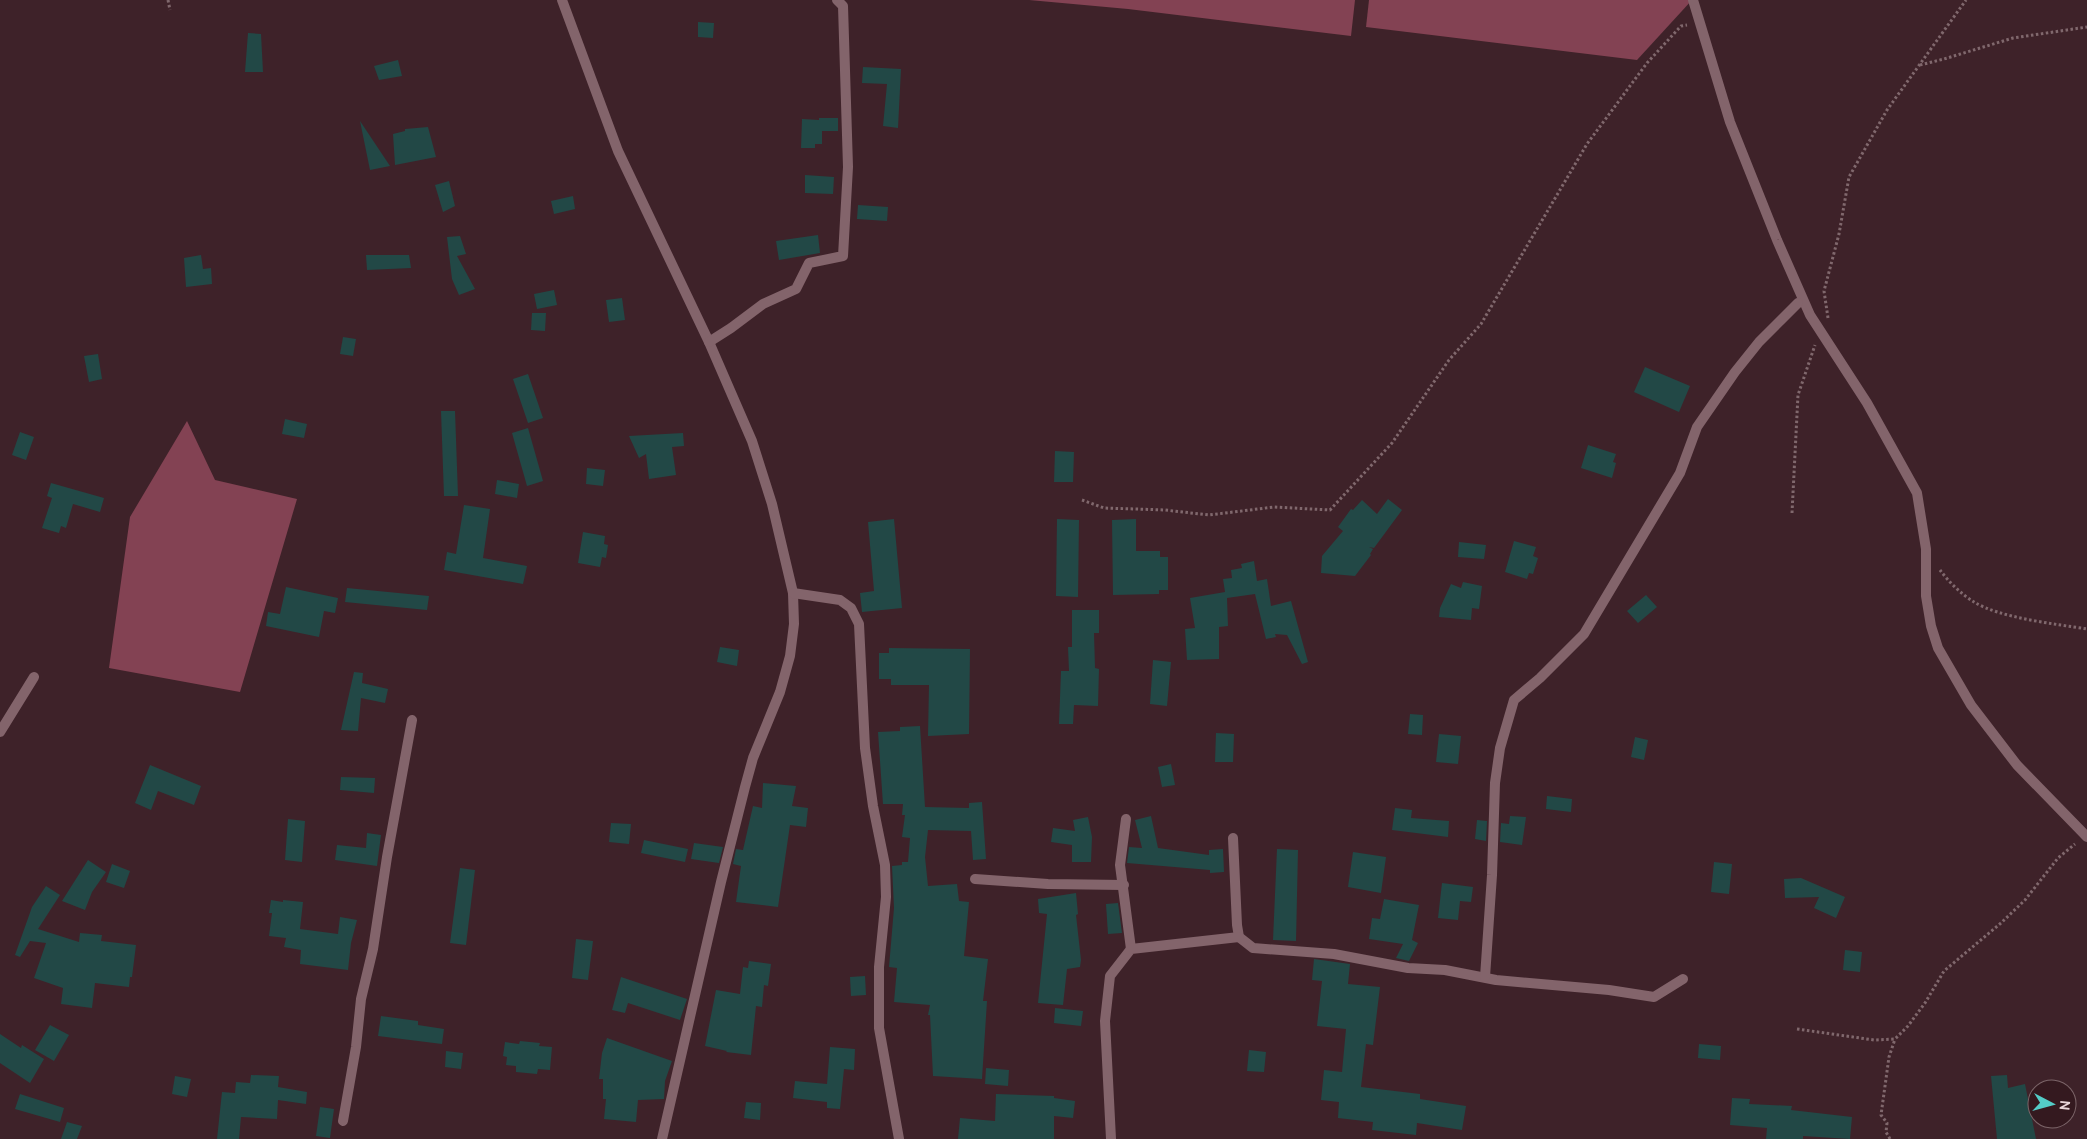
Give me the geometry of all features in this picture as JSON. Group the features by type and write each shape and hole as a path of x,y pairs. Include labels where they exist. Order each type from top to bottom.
{"street":[{"path":"562,0 618,151 709,342 752,441 772,504 793,593 794,624 790,656 780,692 753,758 745,787 718,892 662,1139"},
{"path":"709,342 763,304 796,289 809,263 843,256 848,167 843,6 837,0"},
{"path":"1693,0 1733,131 1810,315 1825,327 1917,493 1926,551 1926,596 1931,626 1938,648 1970,705 2017,764 2086,837"},
{"path":"1485,977 1493,856 1495,783 1500,748 1514,700 1540,678 1584,634 1680,473 1697,427 1735,372 1759,342 1798,303"},
{"path":"793,593 840,600 850,608 859,624 865,748 873,806 885,865 886,896 879,966 880,1028 899,1139"},
{"path":"0,732 34,676"},
{"path":"343,1121 356,1047 361,999 373,949 387,857 412,720"},
{"path":"1111,1139 1105,1021 1110,976 1131,949 1120,865 1126,819"},
{"path":"1233,838 1239,936 1253,948 1334,954 1408,968 1445,970 1485,977 1654,997 1683,979"},
{"path":"975,879 1048,884 1124,885"},
{"path":"1131,949 1239,936"}],"path":[{"path":"168,0 170,10"},
{"path":"1792,513 1798,395 1825,327 1824,291 1839,234 1849,177 1887,110 1966,0"},
{"path":"1082,500 1104,508 1165,510 1209,515 1274,507 1330,510 1392,443 1449,360 1480,324 1587,144 1615,104 1647,63 1681,26 1700,22"},
{"path":"1920,65 2013,38 2087,27"},
{"path":"1926,551 1945,577 1973,602 1990,610 2087,629"},
{"path":"1890,1139 1886,1132 1886,1123 1881,1115 1889,1058 1895,1038 1914,1018 1944,971 2001,923 2025,900 2058,858 2086,837"},
{"path":"1797,1029 1874,1040 1895,1038"}],"shaded area":[{"path":"1029,0 1355,0 1351,36 1128,9"},
{"path":"1369,0 1692,0 1637,60 1366,27"},
{"path":"187,421 215,480 297,499 240,692 109,668 130,517"}],"building":[{"path":"698,22 714,23 713,38 698,37"},
{"path":"248,33 261,34 263,72 245,72"},
{"path":"398,60 402,76 379,80 374,66"},
{"path":"863,67 901,69 898,128 883,126 887,84 862,83"},
{"path":"819,118 838,118 838,131 822,131 822,144 815,144 815,148 801,148 802,119 819,120"},
{"path":"360,121 390,166 370,170"},
{"path":"428,127 436,157 395,165 393,134 405,131 405,129"},
{"path":"805,175 834,177 833,194 805,193"},
{"path":"449,181 455,206 443,212 435,185"},
{"path":"573,196 575,209 554,214 551,201"},
{"path":"858,205 888,207 887,221 857,219"},
{"path":"818,235 820,253 779,260 776,241"},
{"path":"460,236 466,254 457,256 475,289 459,295 452,279 447,237"},
{"path":"201,255 203,269 211,268 212,284 186,287 184,258"},
{"path":"366,255 409,255 411,268 367,270"},
{"path":"554,290 557,305 537,309 534,294"},
{"path":"622,298 625,320 609,322 606,300"},
{"path":"532,313 546,313 545,331 531,330"},
{"path":"343,337 356,339 353,356 340,354"},
{"path":"98,354 102,379 89,382 84,356"},
{"path":"1645,367 1690,386 1679,412 1634,392"},
{"path":"528,374 543,418 528,423 513,379"},
{"path":"441,411 455,411 458,496 444,496"},
{"path":"285,419 307,424 304,438 282,434"},
{"path":"528,428 543,481 527,486 512,433"},
{"path":"20,432 34,437 26,460 12,455"},
{"path":"683,433 684,446 672,447 676,475 649,479 646,454 639,458 629,436"},
{"path":"1588,445 1616,454 1613,462 1616,463 1612,478 1581,468"},
{"path":"1055,451 1074,452 1073,482 1054,482"},
{"path":"587,468 605,470 603,486 586,484"},
{"path":"497,480 519,484 517,498 495,494"},
{"path":"51,483 104,498 100,512 73,504 66,528 61,526 59,533 42,528 52,498 47,496"},
{"path":"1388,499 1402,510 1374,548 1369,547 1373,549 1371,555 1355,576 1321,573 1322,556 1343,531 1338,527 1351,509 1353,510 1362,500 1377,514"},
{"path":"464,505 490,509 483,558 527,566 523,584 444,570 447,552 456,554"},
{"path":"894,519 902,608 862,612 860,593 874,591 868,522"},
{"path":"1057,519 1079,520 1078,597 1056,596"},
{"path":"1136,519 1136,551 1160,551 1160,557 1168,557 1168,590 1159,590 1159,594 1113,595 1112,520"},
{"path":"583,532 605,536 604,544 608,545 606,558 602,557 600,567 578,563"},
{"path":"1514,541 1536,547 1533,556 1538,558 1533,574 1529,573 1527,579 1505,572"},
{"path":"1459,542 1486,545 1484,559 1458,557"},
{"path":"1254,561 1257,581 1267,579 1271,606 1291,601 1308,662 1302,664 1287,635 1275,634 1276,637 1266,639 1255,594 1227,598 1228,626 1219,627 1219,659 1187,660 1185,629 1195,628 1190,598 1225,592 1223,579 1232,578 1231,570 1242,568 1241,564"},
{"path":"1463,582 1482,586 1479,609 1472,608 1471,620 1439,617 1440,608 1451,584 1461,588"},
{"path":"286,587 338,598 335,613 324,611 319,637 266,626 268,612 280,614"},
{"path":"347,588 429,596 427,610 345,602"},
{"path":"1646,595 1657,607 1638,623 1627,611"},
{"path":"1072,610 1099,610 1099,633 1094,633 1095,668 1099,669 1098,706 1074,705 1073,724 1059,724 1061,671 1069,671 1068,647 1072,647"},
{"path":"720,647 739,650 737,666 717,662"},
{"path":"889,648 970,649 969,734 928,736 929,685 891,685 891,679 879,679 879,653 889,653"},
{"path":"1153,660 1171,662 1167,706 1150,704"},
{"path":"354,672 363,673 362,683 388,689 385,703 361,698 358,731 341,730"},
{"path":"1410,714 1423,715 1422,735 1408,734"},
{"path":"920,726 925,807 969,808 969,803 982,802 986,859 973,860 971,831 928,830 925,857 928,886 957,884 959,901 969,902 964,956 988,959 983,1001 987,1001 982,1079 933,1076 930,1015 928,1015 930,1005 894,1002 897,968 889,967 894,908 892,866 908,862 910,838 902,837 905,815 902,815 903,804 883,804 878,732 900,731 900,727"},
{"path":"1216,733 1234,734 1233,762 1215,762"},
{"path":"1439,734 1461,736 1458,764 1436,762"},
{"path":"1635,737 1648,740 1644,760 1631,757"},
{"path":"1171,764 1175,785 1162,787 1158,767"},
{"path":"150,765 201,786 194,805 158,791 151,810 135,803"},
{"path":"341,777 375,778 374,793 340,790"},
{"path":"763,783 796,786 792,806 808,808 806,827 790,825 778,907 736,902 741,866 733,864 736,849 743,850 753,806 762,808"},
{"path":"1547,796 1572,799 1571,812 1546,809"},
{"path":"1395,808 1412,810 1411,818 1449,821 1448,837 1392,830"},
{"path":"1151,816 1158,848 1209,855 1209,850 1223,849 1224,872 1210,873 1210,870 1127,863 1129,847 1142,848 1135,820"},
{"path":"1510,816 1526,817 1522,845 1500,842 1501,823 1509,824"},
{"path":"1088,817 1092,837 1091,862 1072,862 1072,845 1051,842 1053,828 1075,831 1073,820"},
{"path":"288,819 305,821 302,862 285,860"},
{"path":"1477,820 1487,821 1486,841 1475,839"},
{"path":"611,823 631,824 629,844 609,842"},
{"path":"367,833 381,835 377,866 335,860 337,845 366,848"},
{"path":"644,840 688,849 685,862 641,853"},
{"path":"694,843 723,847 719,863 691,859"},
{"path":"1277,849 1298,850 1296,941 1273,940"},
{"path":"1353,852 1386,857 1381,893 1348,887"},
{"path":"88,860 106,872 92,892 85,910 62,901"},
{"path":"1714,862 1732,864 1729,894 1711,892"},
{"path":"112,864 130,871 124,888 106,882"},
{"path":"460,868 475,870 466,945 450,943"},
{"path":"1801,878 1845,897 1836,918 1814,908 1819,897 1785,898 1784,879"},
{"path":"1442,883 1473,887 1471,902 1460,901 1458,920 1438,918"},
{"path":"46,886 60,895 38,929 79,942 80,933 102,935 101,941 136,945 129,987 95,983 92,1008 61,1004 63,988 34,978 46,943 30,941 20,957 15,955 32,907"},
{"path":"1076,893 1080,967 1067,969 1063,1005 1038,1003 1047,914 1039,913 1038,899"},
{"path":"1384,899 1419,905 1412,940 1418,943 1409,961 1396,958 1403,944 1369,939 1372,918 1380,919"},
{"path":"271,900 303,902 300,929 338,934 340,917 357,920 351,943 348,970 300,964 301,950 284,947 286,938 269,936 272,913 269,913"},
{"path":"1118,903 1122,933 1108,934 1106,904"},
{"path":"576,939 593,941 588,980 572,978"},
{"path":"1845,950 1862,952 1860,972 1843,970"},
{"path":"1314,959 1350,964 1348,984 1380,987 1373,1045 1366,1044 1361,1087 1420,1094 1420,1099 1466,1106 1462,1130 1417,1123 1416,1135 1372,1130 1373,1122 1338,1118 1339,1102 1321,1100 1324,1070 1342,1072 1346,1029 1317,1026 1322,981 1312,980"},
{"path":"749,961 771,964 768,986 764,985 762,1007 756,1006 751,1055 726,1052 705,1046 716,990 740,994 743,967 748,968"},
{"path":"865,976 866,995 851,996 850,977"},
{"path":"621,977 687,999 680,1020 628,1003 625,1013 612,1010"},
{"path":"1055,1008 1083,1011 1081,1026 1054,1023"},
{"path":"381,1016 418,1021 418,1025 444,1029 442,1044 378,1036"},
{"path":"50,1025 69,1035 54,1061 35,1050"},
{"path":"0,1034 21,1048 22,1045 44,1059 30,1083 0,1063"},
{"path":"607,1038 672,1061 665,1081 664,1099 638,1100 636,1122 604,1119 606,1099 603,1099 603,1079 599,1079 602,1053"},
{"path":"520,1041 540,1043 539,1046 552,1047 550,1070 538,1069 537,1074 516,1072 516,1066 506,1065 507,1057 503,1056 505,1042 519,1044"},
{"path":"1699,1044 1721,1046 1720,1060 1698,1058"},
{"path":"830,1047 855,1049 854,1070 844,1069 840,1109 827,1108 827,1102 793,1098 795,1081 827,1084"},
{"path":"1249,1050 1266,1052 1264,1072 1247,1071"},
{"path":"446,1051 463,1053 461,1069 445,1067"},
{"path":"986,1068 1009,1070 1008,1086 985,1084"},
{"path":"251,1075 279,1076 278,1087 307,1092 306,1104 278,1100 277,1119 241,1117 239,1139 217,1139 222,1092 235,1093 236,1082 250,1083"},
{"path":"2007,1075 2008,1088 2025,1084 2027,1094 2027,1129 2034,1129 2036,1139 1997,1139 1991,1076"},
{"path":"175,1076 191,1079 187,1097 172,1094"},
{"path":"20,1094 64,1108 60,1122 15,1109"},
{"path":"996,1094 1054,1096 1054,1098 1075,1101 1073,1118 1054,1116 1054,1139 958,1139 960,1118 995,1121"},
{"path":"1732,1098 1750,1099 1749,1104 1792,1106 1791,1110 1852,1117 1850,1139 1803,1136 1803,1139 1766,1139 1767,1128 1730,1125"},
{"path":"746,1102 761,1103 760,1120 744,1118"},
{"path":"320,1107 334,1109 330,1138 316,1136"},
{"path":"67,1122 82,1126 77,1139 61,1139"}]}
